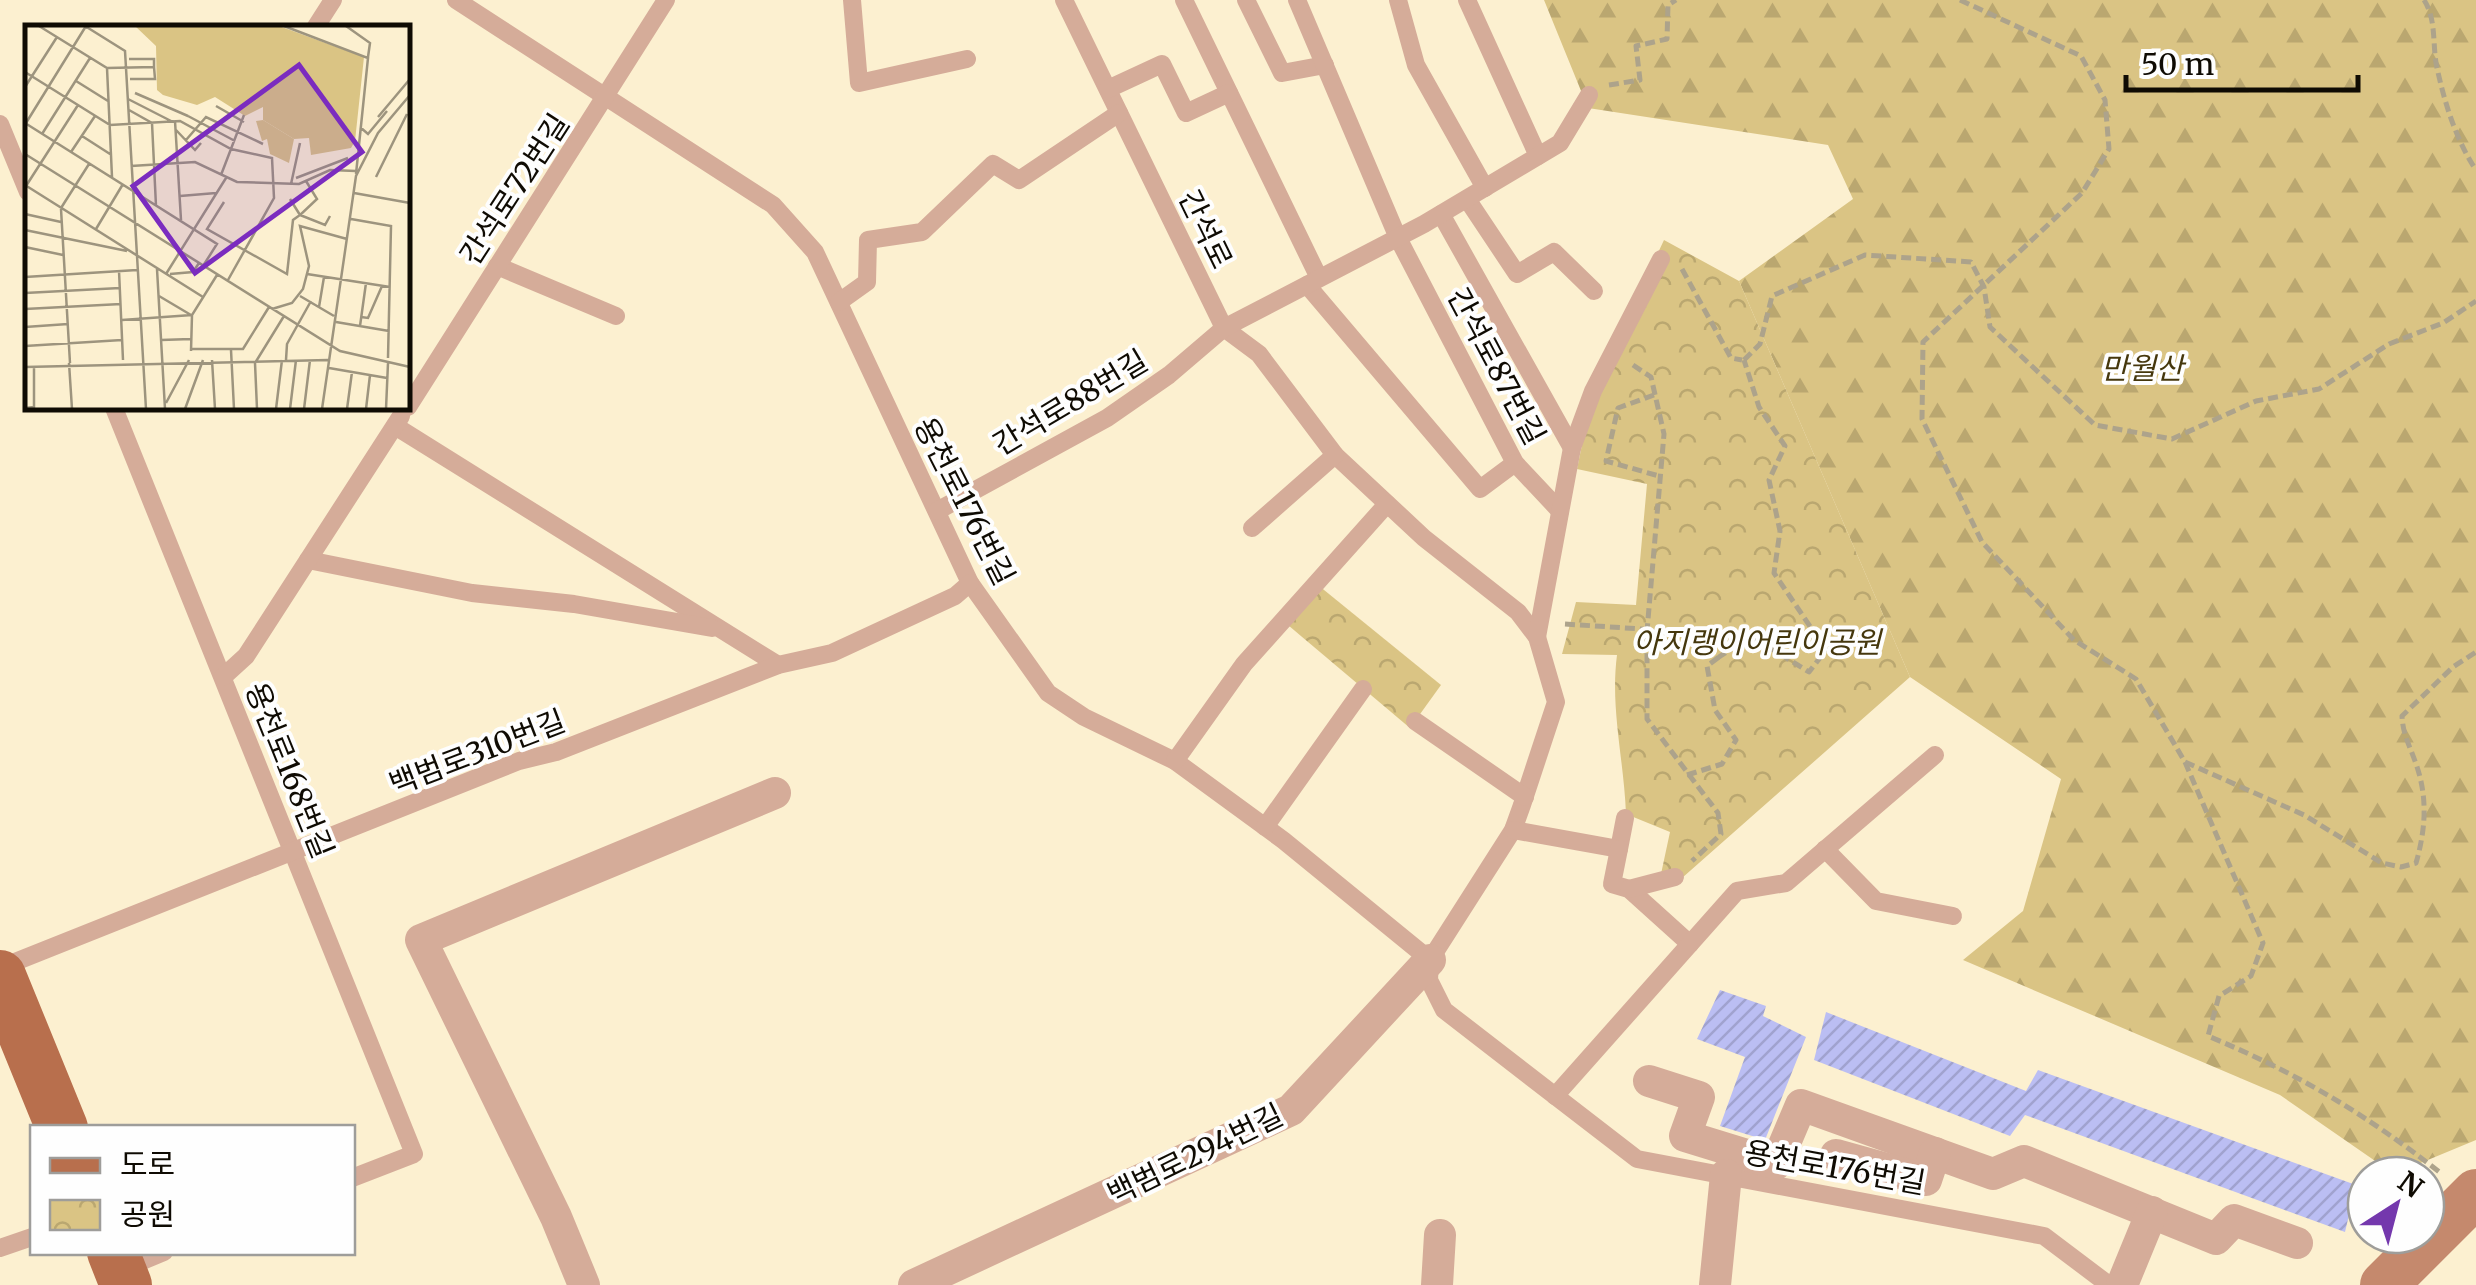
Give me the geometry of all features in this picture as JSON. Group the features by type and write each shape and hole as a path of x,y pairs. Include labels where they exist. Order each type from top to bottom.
{"main road":[{"path":"0,976 61,1125"}],"street":[{"path":"584,1285 556,1217 421,940 775,792"},
{"name":"백범로294번길","path":"914,1285 1291,1110 1430,960"},
{"path":"1649,1081 1700,1096 1685,1136 1776,1164 1800,1105 1993,1174 2024,1161 2216,1238 2234,1220 2297,1243"},
{"path":"1836,1155 1926,1180 1935,1153"},
{"path":"1715,1285 1726,1175"},
{"path":"2384,1285 2467,1189"},
{"path":"2122,1285 2152,1212"},
{"path":"1437,1285 1440,1236"}],"lane":[{"path":"317,25 333,0"},
{"name":"용천로176번길","path":"456,0 773,205 815,252 970,583 1048,693 1084,717 1175,761 1265,827 1430,960 1429,980 1444,1010 1554,1096 1637,1159 2044,1236 2109,1285"},
{"name":"간석로72번길","path":"410,402 666,0"},
{"path":"852,0 859,83 967,59"},
{"name":"간석로","path":"1064,0 1224,328 1259,354 1335,455 1386,504 1518,612 1537,637 1556,702 1525,797 1513,830 1430,960"},
{"path":"1184,0 1313,282 1480,488 1515,462"},
{"path":"1246,0 1282,73 1325,65"},
{"name":"간석로87번길","path":"1298,0 1398,238 1515,462 1560,510"},
{"path":"1398,0 1416,64 1484,188"},
{"path":"1467,0 1538,156"},
{"path":"1108,89 1162,64 1186,114 1229,93"},
{"path":"1224,328 1398,238 1560,143 1589,95"},
{"path":"838,302 867,282 868,240 922,232 992,164 1019,180 1119,113"},
{"path":"0,124 25,185"},
{"name":"간석로87번길","path":"1467,198 1517,274 1554,252 1594,291"},
{"name":"간석로87번길","path":"1441,214 1572,448"},
{"path":"1537,637 1572,448 1614,351 1661,259"},
{"path":"497,266 616,316"},
{"name":"간석로88번길","path":"937,511 1107,418 1169,375 1224,328"},
{"name":"용천로168번길","path":"115,410 414,1154 355,1177"},
{"name":"간석로72번길","path":"223,677 246,656 405,410"},
{"path":"395,426 778,665"},
{"path":"1252,528 1335,455"},
{"path":"1175,761 1244,664 1386,504"},
{"path":"308,560 472,593 574,604 723,630"},
{"name":"백범로310번길","path":"0,968 294,854 519,761 556,752 778,665 832,653 955,596 970,583"},
{"path":"1265,827 1363,689"},
{"path":"1415,721 1525,797"},
{"path":"1554,1096 1737,891 1786,883 1936,755"},
{"path":"1625,818 1612,884 1630,888 1675,877"},
{"path":"1513,830 1619,849"},
{"path":"1825,849 1876,901 1953,916"},
{"path":"1630,888 1690,944"},
{"path":"0,1248 30,1239"}],"path":[{"path":"1589,95 1600,86 1640,80 1636,46 1666,39 1668,5 1676,0"},
{"path":"1960,0 2082,56 2105,100 2109,149 2082,193 1924,342 1922,419 1982,542 2074,640 2136,679 2184,762 2263,943 2250,976 2219,996 2208,1036 2277,1065 2365,1114 2467,1189"},
{"path":"2424,0 2430,10 2436,66 2456,130 2476,170"},
{"path":"1744,360 1760,344 1772,296 1865,255 1971,262 1984,286 1990,327 2095,426 2172,438 2256,401 2320,389 2389,344 2442,323 2476,300"},
{"path":"1661,259 1685,270 1731,358 1744,360"},
{"path":"1614,351 1650,378 1664,434 1648,632 1646,718 1718,813 1721,834 1675,877"},
{"path":"1687,775 1722,764 1736,740 1715,710 1708,666 1751,636 1810,672 1826,650 1774,572 1780,531 1770,480 1785,446 1759,407 1744,360"},
{"path":"1654,395 1618,408 1606,461 1659,476"},
{"path":"1541,618 1648,632 1704,633 1719,657"},
{"path":"2184,762 2304,815 2382,863 2401,867 2416,863 2423,837 2424,794 2403,736 2402,716 2453,667 2476,652"}],"green space":[{"name":"만월산","path":"1544,0 2476,0 2476,1140 2440,1155 2367,1155 2280,1095 1963,960 2023,911 2061,779 1910,677 1739,281 1853,199 1828,145 1588,108"},
{"name":"아지랭이어린이공원","path":"1664,240 1739,281 1910,677 1682,878 1661,874 1670,832 1626,814 1616,714 1617,655 1562,654 1576,602 1636,605 1647,484 1577,469 1593,391"},
{"path":"1313,581 1441,685 1410,728 1282,620"}],"building":[{"path":"1720,990 1766,1006 1763,1016 1806,1037 1765,1140 1720,1126 1745,1057 1697,1039"},
{"path":"1826,1012 2026,1091 2038,1070 2346,1181 2345,1232 2025,1115 2010,1136 1814,1060"}]}
